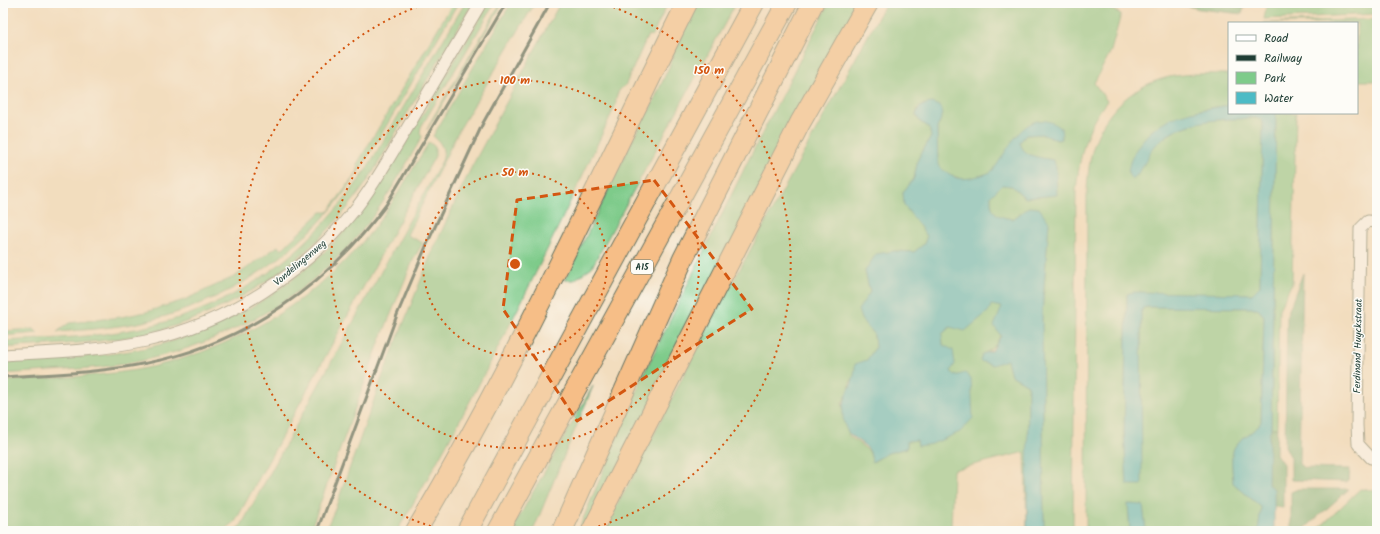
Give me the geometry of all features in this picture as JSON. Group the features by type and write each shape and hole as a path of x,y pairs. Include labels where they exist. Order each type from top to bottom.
{"highway":[{"path":"416,531 490,400 538,309 639,100 658,49 672,3"},
{"path":"658,49 687,3"},
{"name":"A15","path":"467,531 754,3"},
{"name":"A15","path":"498,531 786,3"},
{"path":"562,531 683,259 813,3"},
{"path":"592,531 800,123 868,3"}],"street":[{"name":"Vondelingenweg","path":"3,355 104,348 169,335 231,310 263,292 287,275 332,236 365,196 481,3"},
{"name":"Ferdinand Huyckstraat","path":"1371,458 1358,444 1357,425 1360,229 1368,221 1377,222"}],"highlighted area":[{"path":"654,180 752,309 577,421 503,309 517,200"}],"green space":[{"path":"453,3 458,3 356,176 326,215 307,235 286,253 240,284 191,308 138,323 108,328 57,332 69,323 121,317 146,312 184,300 236,276 278,246 281,250 321,212 328,212 358,171 357,164"},
{"path":"465,3 473,3 369,179 336,221 314,243 266,282 211,312 183,323 153,332 116,339 3,348 3,341 89,336 157,324 194,312 228,297 260,278 289,256 317,231 342,202 366,170"},
{"path":"489,3 495,3 421,127 420,133 422,137 376,212 345,250 291,297 260,316 228,332 194,346 159,356 109,366 3,374 3,362 120,353 158,345 188,336 217,325 244,311 271,295 296,277 341,235 376,192"},
{"path":"501,3 503,3 427,130 432,119"},
{"path":"511,3 535,3 459,130 407,235 423,243 414,258 379,343 310,531 236,531 242,524 442,161 442,147 433,136"},
{"path":"560,3 668,3 652,36 648,35 625,86 620,89 616,99 616,104 565,212 485,373 397,531 325,531 335,509 381,380 432,252 471,168"},
{"path":"698,3 736,3 592,267 574,280 565,280 645,114 650,109 674,56 671,55"},
{"path":"829,3 861,3 584,531 578,531 646,369 748,161"},
{"path":"886,3 1098,3 1121,14 1111,51 1094,83 1107,101 1093,122 1085,143 1079,166 1076,190 1073,531 1044,531 1042,314 1049,222 1029,207 1013,219 1003,217 993,210 991,202 991,196 1002,185 1012,186 1025,198 1053,160 1028,154 1024,151 1020,142 1026,135 1042,134 1057,140 1062,139 1061,128 1028,125 992,172 967,180 946,174 938,165 937,127 943,114 924,104 918,108 916,115 920,122 929,127 931,137 918,159 914,179 903,192 904,205 927,236 924,244 914,252 894,251 865,271 870,292 861,319 874,335 875,348 867,360 855,365 855,375 850,383 849,392 842,403 849,436 869,451 873,462 888,453 907,448 907,441 917,440 918,446 955,376 949,367 943,345 942,334 950,327 991,304 1002,307 1001,329 998,341 989,351 982,354 1007,360 1011,375 1028,385 1027,531 1025,452 953,470 951,531 602,531 631,480 703,336"},
{"path":"1175,3 1245,4 1242,14 1199,9"},
{"path":"1267,3 1377,3 1377,14 1264,19"},
{"path":"1377,19 1377,81 1358,81 1358,22 1292,22"},
{"path":"1194,74 1228,74 1228,106 1209,108 1184,114 1161,124 1152,130 1144,140 1137,176 1148,154 1165,137 1175,131 1197,123 1221,119 1261,119 1263,123 1260,286 1252,294 1127,295 1124,432 1127,485 1140,394 1141,313 1143,308 1257,308 1264,316 1261,422 1256,429 1236,445 1232,463 1233,483 1261,507 1259,529 1258,531 1146,531 1143,505 1128,504 1130,531 1086,531 1087,191 1091,154 1101,129 1109,116 1118,105 1129,96 1141,88 1168,77"},
{"path":"1276,114 1296,114 1292,283 1279,309 1277,428 1271,428"},
{"path":"429,142 435,147 435,156 235,522 223,531 3,531 3,381 86,376 136,370 169,363 232,339 262,324 291,306 318,285 343,263 366,238 391,204"},
{"path":"1303,273 1299,464 1304,468 1350,469 1349,481 1347,482 1291,480 1291,458 1285,446 1287,315"},
{"path":"34,329 38,333 3,336 3,331"},
{"path":"593,386 533,531 511,531"},
{"path":"1271,428 1277,428 1276,454 1283,464 1283,508 1274,507 1274,489 1268,486 1269,435"},
{"path":"1298,489 1349,489 1302,531 1291,531 1291,492"},
{"path":"1360,489 1377,490 1377,531 1316,531"}],"water":[{"path":"932,103 940,106 943,114 937,128 938,165 953,177 963,179 986,174 992,171 1020,132 1029,125 1038,121 1049,122 1061,128 1062,139 1057,140 1042,134 1026,135 1020,142 1024,151 1032,156 1053,160 1056,166 1057,195 1025,198 1012,186 1002,185 991,196 993,210 1003,217 1013,219 1029,207 1039,208 1049,222 1042,314 1044,531 1027,531 1028,385 1011,375 1007,360 993,365 980,361 982,354 992,351 1001,336 994,326 1002,307 991,305 989,311 965,331 950,327 942,334 943,345 953,350 955,364 951,371 955,376 965,373 971,378 973,418 960,432 932,444 918,446 917,440 907,441 907,448 888,453 872,462 869,450 866,446 851,436 844,423 843,406 855,372 855,364 867,360 875,348 874,335 861,319 858,310 870,292 865,271 876,254 894,251 914,252 924,244 927,236 904,205 903,192 914,179 918,159 931,137 929,127 920,122 916,115 918,109 922,106"},
{"path":"1228,106 1228,114 1276,114 1271,428 1269,435 1268,485 1274,489 1274,531 1258,531 1261,507 1233,483 1232,458 1234,449 1239,442 1256,429 1261,422 1264,316 1257,308 1143,308 1141,313 1142,485 1127,485 1124,432 1127,294 1133,292 1252,294 1260,286 1263,123 1261,119 1250,118 1217,120 1194,124 1172,132 1154,147 1142,169 1136,176 1132,179 1128,174 1132,157 1142,140 1149,133 1156,127 1172,118 1197,111"},
{"path":"1128,504 1143,505 1146,531 1130,531"}],"railway":[{"path":"3,377 93,371 147,363 183,354 218,341 251,325 282,306 311,285 338,261 363,234 386,205 506,3"},
{"path":"317,531 397,315 427,244 483,123 550,3"}]}
